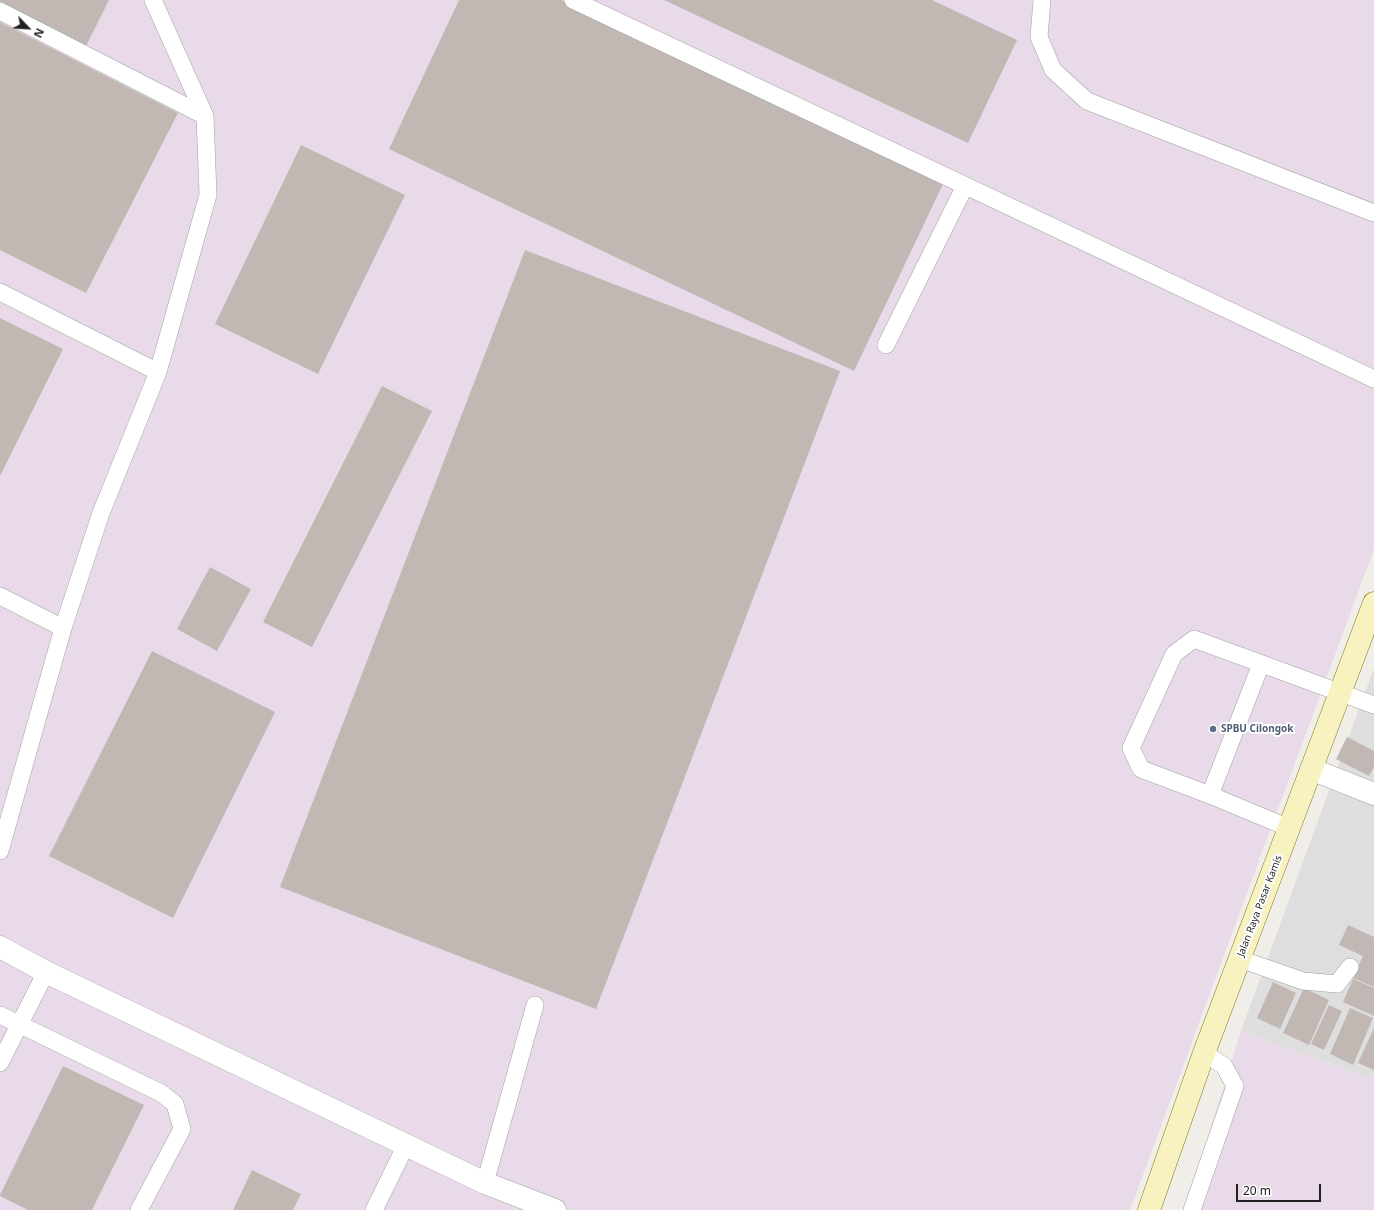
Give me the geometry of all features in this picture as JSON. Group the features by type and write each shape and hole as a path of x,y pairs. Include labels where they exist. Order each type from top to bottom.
{"main road":[{"name":"Jalan Raya Pasar Kamis","path":"1149,1210 1204,1053 1374,603"}],"street":[{"path":"1311,769 1374,794"},
{"path":"0,947 46,972 485,1183 555,1210"}],"lane":[{"path":"0,851 63,628 101,513 158,372 208,195 205,116 153,0"},
{"path":"573,0 1374,379"},
{"path":"1042,0 1039,37 1053,70 1087,102 1374,213"},
{"path":"0,11 205,116"},
{"path":"886,345 965,186"},
{"path":"0,292 158,372"},
{"path":"0,596 63,628"},
{"path":"1289,828 1141,769 1131,748 1174,654 1194,639 1374,705"},
{"path":"1210,796 1261,664"},
{"path":"1240,959 1303,981 1337,984 1350,967"},
{"path":"0,1063 46,972"},
{"path":"485,1183 535,1005"},
{"path":"0,1015 161,1093 175,1104 182,1129 139,1210"},
{"path":"1192,1210 1235,1086 1224,1066 1204,1053"},
{"path":"374,1210 406,1145"}],"shaded area":[{"path":"0,0 1374,0 1374,549 1130,1210 0,1210"},
{"path":"1374,668 1374,1080 1241,1031"},
{"path":"1241,1031 1374,1080 1374,1210 1185,1210"}],"building":[{"path":"0,0 109,0 86,46 0,2"},
{"path":"459,0 561,0 944,182 854,371 389,149"},
{"path":"664,0 932,0 1017,40 968,143"},
{"path":"0,22 178,113 86,293 0,250"},
{"path":"301,145 405,195 318,374 215,324"},
{"path":"525,250 840,371 596,1009 280,887"},
{"path":"0,318 63,349 0,476"},
{"path":"382,386 432,411 312,647 263,622"},
{"path":"210,567 251,589 217,651 177,629"},
{"path":"152,651 275,712 173,918 49,856"},
{"path":"1347,737 1374,751 1374,767 1369,776 1336,759"},
{"path":"1348,925 1374,937 1374,987 1353,978 1363,956 1339,945"},
{"path":"1353,979 1374,988 1374,1016 1343,1002"},
{"path":"1273,982 1296,993 1280,1029 1257,1018"},
{"path":"1304,988 1329,1000 1309,1045 1283,1033"},
{"path":"1329,1005 1342,1011 1324,1050 1311,1044"},
{"path":"1350,1008 1373,1018 1353,1065 1330,1054"},
{"path":"1374,1028 1374,1070 1358,1063"},
{"path":"63,1066 144,1105 92,1210 28,1210 0,1195"},
{"path":"252,1170 301,1194 293,1210 233,1210"}],"place":[{"name":"SPBU Cilongok","path":"1213,729"}]}
